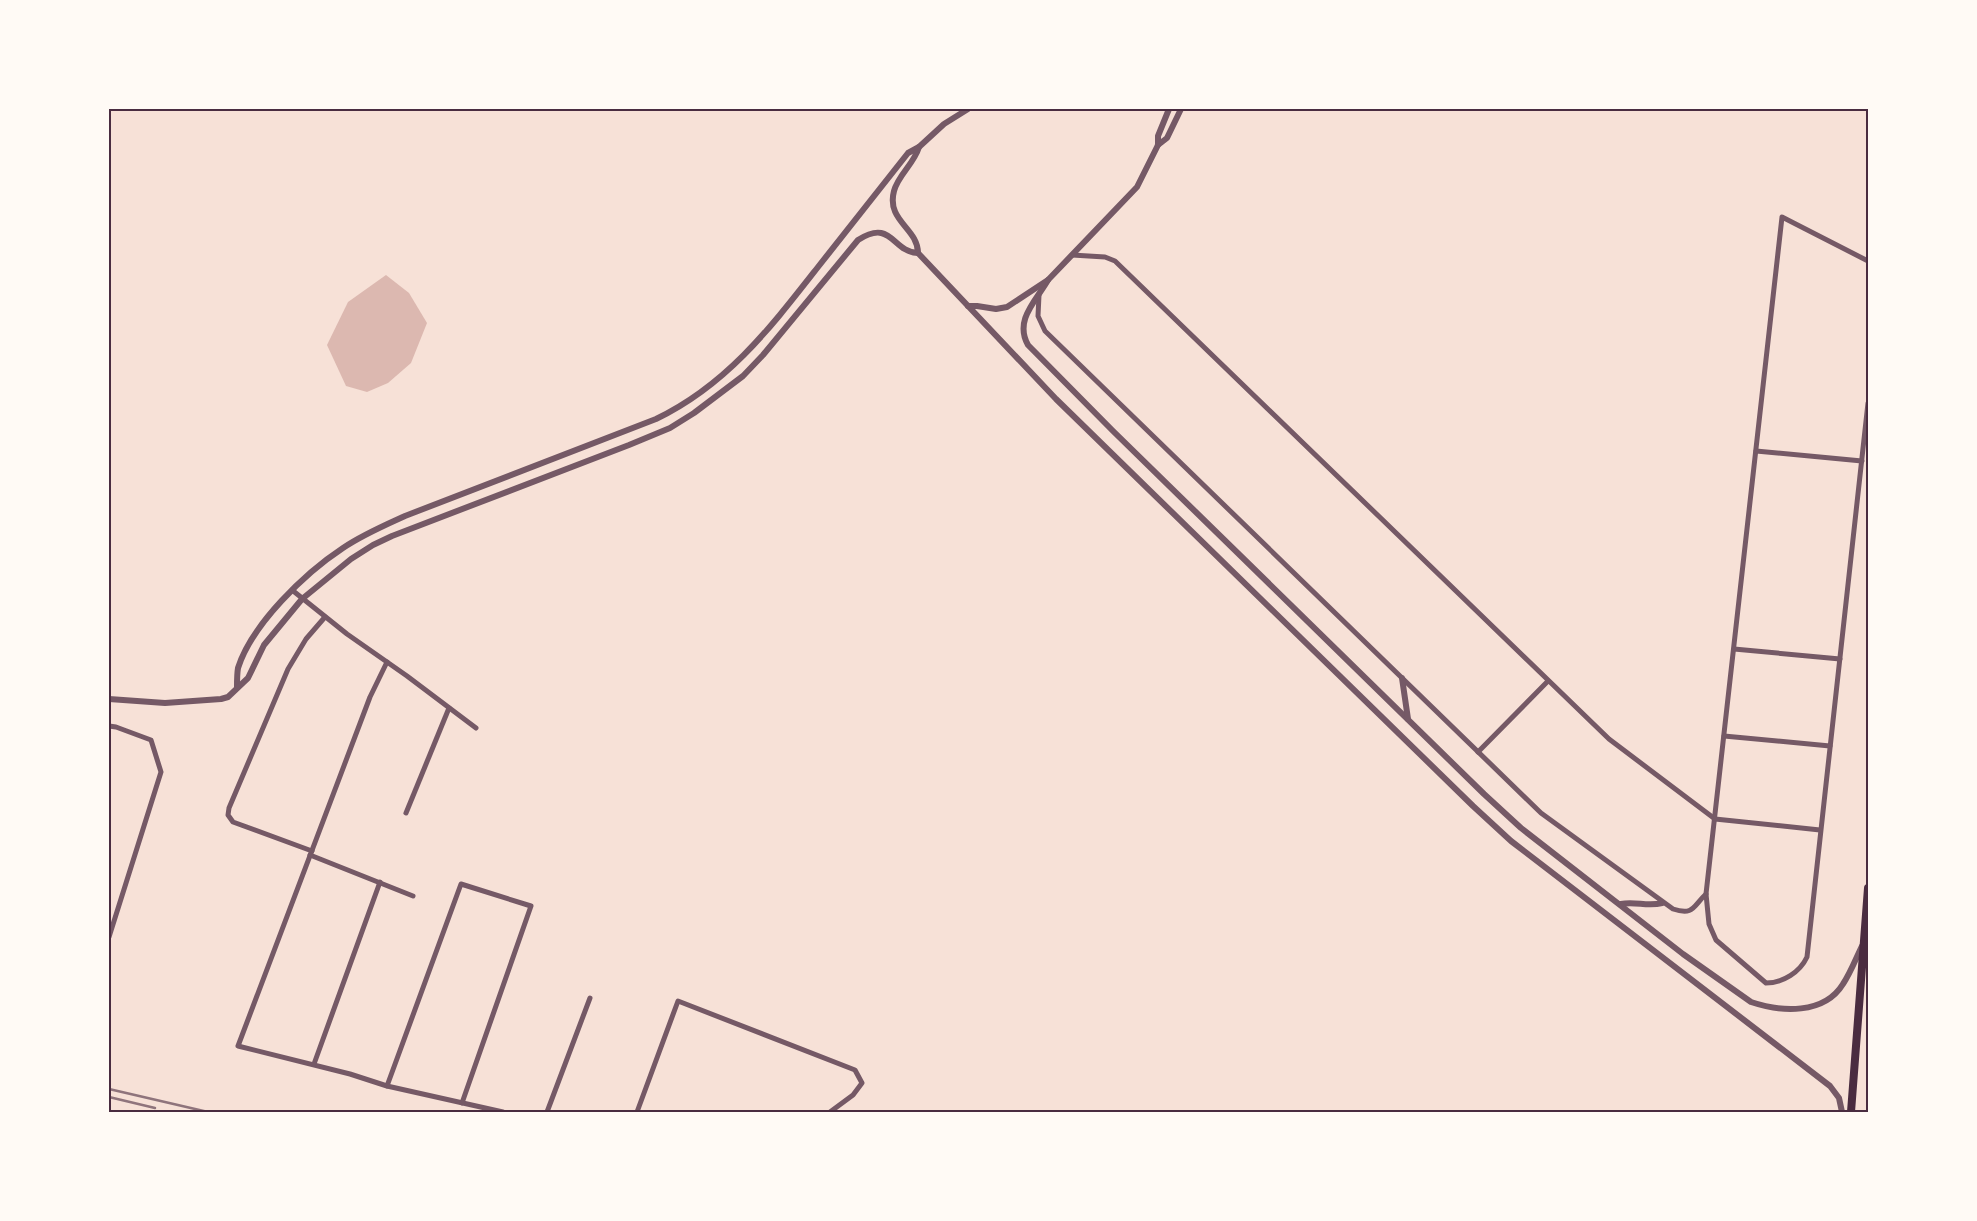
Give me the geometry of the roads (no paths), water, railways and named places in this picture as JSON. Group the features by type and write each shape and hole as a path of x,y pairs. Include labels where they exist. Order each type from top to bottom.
{"main road":[{"path":"1851,1112 1868,888"}],"street":[{"path":"237,687 238,670 251,641 292,590 324,561 368,533 405,516 656,419 672,411 728,371 758,342 908,153 919,147 944,124 968,109"},
{"path":"968,306 996,309 1007,307 1048,280 1137,187 1158,145 1158,136 1169,109"},
{"path":"1158,145 1168,138 1181,109"},
{"path":"918,253 918,246 914,238 895,213 893,198 897,184 916,157 919,147"},
{"path":"1868,262 1782,217 1706,894 1708,924 1716,940 1763,982 1775,982 1793,974 1807,957 1868,403"},
{"path":"109,698 165,704 228,697 248,678 264,645 302,599 350,559 380,542 629,445 670,428 694,414 743,376 763,355 858,240 871,233 884,233 891,236 908,252 918,253 1056,400 1473,806 1511,840 1830,1086 1839,1098 1842,1112"},
{"path":"1072,255 1105,257 1115,261 1609,739 1715,819 1820,830"},
{"path":"1048,280 1027,310 1025,316 1023,333 1028,345 1112,431 1521,828 1684,954 1752,1002 1771,1007 1804,1009 1827,1000 1843,985 1864,943"},
{"path":"1039,295 1038,316 1045,331 1541,813 1672,909 1687,911 1696,908 1706,894"},
{"path":"1756,451 1862,461"},
{"path":"292,590 325,617 476,728"},
{"path":"325,617 306,640 288,669 228,815 233,822 413,896"},
{"path":"1734,649 1840,659"},
{"path":"386,662 370,697 238,1046 290,1060 314,1064 387,1086 503,1112"},
{"path":"1402,678 1408,719"},
{"path":"1478,752 1548,681"},
{"path":"406,813 449,708"},
{"path":"109,726 151,740 161,772 109,937"},
{"path":"1724,736 1830,746"},
{"path":"314,1064 380,882"},
{"path":"387,1086 461,884 531,906 474,1064 462,1103"},
{"path":"1621,904 1629,902 1652,906 1662,902"},
{"path":"547,1112 590,998"},
{"path":"637,1112 678,1001 855,1070 862,1083 853,1095 830,1112"}],"railway":[{"path":"109,1089 208,1112"},
{"path":"109,1097 155,1108"}]}
